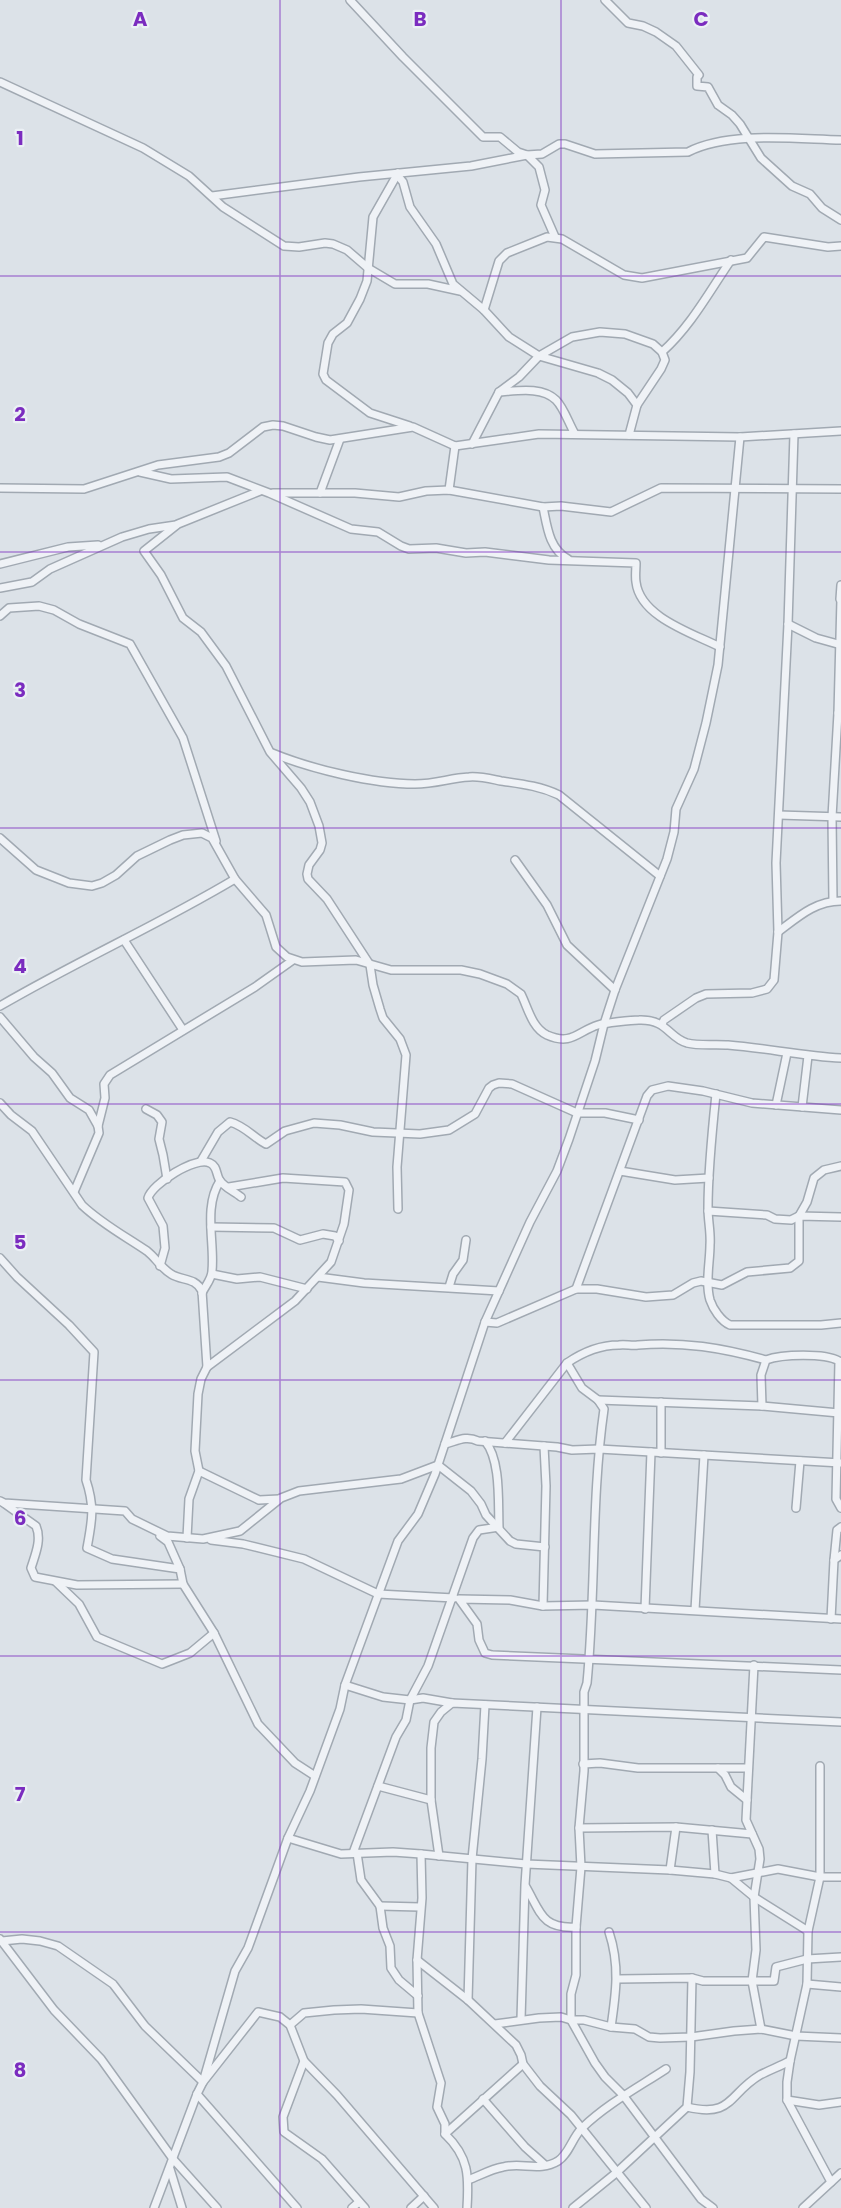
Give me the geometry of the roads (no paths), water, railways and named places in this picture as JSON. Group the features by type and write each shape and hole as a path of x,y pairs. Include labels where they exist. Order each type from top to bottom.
{"street":[{"path":"350,0 483,137 500,137 539,166 545,190 541,205 555,237"},
{"path":"605,0 628,23 656,32 676,46 699,75 697,86 708,87 718,105 732,115 760,158 789,183 810,194 822,208 841,220"},
{"path":"0,82 143,148 189,176 223,207 284,246 333,244 347,250 368,268 395,284 428,284 460,291"},
{"path":"212,196 471,166 542,154 559,144 595,154 681,152 700,146 748,138 841,140"},
{"path":"398,175 373,217 367,281 356,309 328,343 324,360 324,378 370,413 413,427 455,446 539,434 740,437 841,431"},
{"path":"398,175 403,182 410,207 436,244 453,284 460,291 484,310 509,337 539,356 598,373 612,380 628,393 637,405"},
{"path":"484,310 499,261 507,253 547,237 555,237 624,275 642,278 747,258 764,237 828,247 841,246"},
{"path":"662,352 691,321 731,260"},
{"path":"472,444 499,392 539,356 572,337 600,332 625,334 653,344 662,352 665,360 637,405 629,435"},
{"path":"499,392 530,390 556,400 575,434"},
{"path":"0,488 78,490 158,465 219,457 229,453 263,427 273,425 322,439 340,439 413,427"},
{"path":"662,1024 664,1020 696,998 706,994 752,993 766,989 774,980 778,932 776,863 788,624 794,434"},
{"path":"154,2208 203,2082 233,1976 248,1948 288,1838 315,1776 340,1709 345,1685 398,1541 418,1514 438,1465 485,1322 530,1222 557,1171 595,1061 615,990 660,876 674,832 676,809 694,769 706,723 720,647 740,437"},
{"path":"320,493 340,439"},
{"path":"449,490 455,446"},
{"path":"137,472 171,479 227,477 351,529 378,532 409,549 436,548 465,553 484,552 539,559 636,563 636,584 643,602 658,616 720,647"},
{"path":"269,493 355,493 399,497 426,491 449,490 543,507 561,506 611,512 661,488 841,489"},
{"path":"0,588 32,582 50,569 101,545 149,528 178,524 260,491"},
{"path":"543,507 547,531 560,555 571,561 591,561"},
{"path":"178,524 146,548 145,555 161,575 183,618 201,632 226,666 270,752 302,788 310,802 319,826 322,843 320,850 309,865 308,879 327,899 370,965 380,1009 386,1022 400,1039 406,1056 396,1167 398,1209"},
{"path":"0,564 68,547 101,545"},
{"path":"778,932 807,910 819,904 837,901 832,817 839,713 841,585"},
{"path":"0,616 9,608 39,606 54,610 79,624 130,644 183,738 217,845"},
{"path":"788,624 816,638 840,645"},
{"path":"270,752 311,767 392,783 438,783 470,776 519,782 545,789 559,795 660,876"},
{"path":"779,815 841,817"},
{"path":"0,838 36,870 58,880 81,885 102,883 116,875 138,856 183,835 202,833 212,838 235,879 266,915 276,947 293,960 313,962 350,959 401,971 461,970 480,974 507,984 521,994 537,1028 554,1037 572,1038 595,1026 640,1020 662,1024 685,1042 841,1058"},
{"path":"515,860 547,905 567,945 615,990"},
{"path":"0,1006 64,970 187,908 235,879"},
{"path":"124,940 183,1030"},
{"path":"98,1126 105,1098 104,1084 110,1075 255,987 293,960"},
{"path":"0,1017 26,1049 52,1072 70,1098 89,1110 98,1126 99,1133 74,1192"},
{"path":"776,1105 787,1053"},
{"path":"802,1107 808,1056"},
{"path":"201,1161 218,1132 230,1122 242,1125 254,1137 266,1144 285,1131 314,1123 334,1124 373,1132 420,1134 449,1130 475,1114 489,1088 499,1083 512,1084 577,1113 605,1113 639,1120"},
{"path":"576,1289 647,1096 652,1090 668,1086 752,1103 841,1110"},
{"path":"716,1094 708,1210 711,1243 708,1283 710,1300 720,1317 730,1325 841,1323"},
{"path":"0,1103 32,1131 92,1215 150,1253 160,1266 173,1275 192,1280 199,1286 202,1293 207,1367"},
{"path":"146,1109 157,1115 162,1122 159,1139 167,1179"},
{"path":"160,1266 165,1248 163,1226 148,1198 153,1188 183,1168 201,1161 215,1166 220,1181 242,1197"},
{"path":"485,1322 497,1323 576,1289 597,1289 646,1297 673,1295 701,1281 722,1285 747,1272 790,1269 799,1261 799,1216 807,1202 814,1178 824,1170 841,1166"},
{"path":"620,1171 675,1180 709,1178"},
{"path":"187,1538 189,1499 199,1471 195,1451 195,1419 201,1379 207,1367 295,1301 331,1262 344,1224 349,1190 345,1182 283,1178 229,1187"},
{"path":"202,1293 212,1274 211,1227 215,1191 220,1181"},
{"path":"708,1210 767,1215 775,1220 791,1220 799,1216 841,1217"},
{"path":"211,1227 274,1227 300,1240 323,1234 334,1236 339,1240"},
{"path":"449,1287 451,1276 463,1260 466,1240"},
{"path":"0,1258 94,1352 86,1480 91,1494 92,1508 87,1548 112,1559 180,1569"},
{"path":"212,1274 237,1279 261,1277 307,1289"},
{"path":"318,1277 364,1283 499,1291"},
{"path":"505,1443 567,1363 581,1354 602,1347 673,1342 696,1347 722,1348 766,1360 775,1357 832,1357 839,1361 839,1463 836,1499 841,1508"},
{"path":"762,1406 761,1375 766,1360"},
{"path":"567,1363 582,1388 598,1400 604,1409 598,1449 593,1605 584,1692 584,1764 579,1828 576,1975 571,1994 571,2020 595,2063 623,2095 701,2199 713,2208"},
{"path":"598,1400 762,1406 839,1413"},
{"path":"661,1402 661,1453"},
{"path":"445,1444 465,1438 572,1450 598,1449 839,1463"},
{"path":"485,1441 490,1448 494,1462 499,1527"},
{"path":"543,1446 546,1486 543,1606"},
{"path":"645,1609 651,1452"},
{"path":"695,1610 704,1455"},
{"path":"796,1508 800,1461"},
{"path":"199,1471 259,1500 281,1498 311,1489 400,1479 438,1465"},
{"path":"438,1465 471,1491 486,1515 514,1544 544,1547"},
{"path":"203,1539 240,1531 281,1498"},
{"path":"2,1502 125,1511 132,1519 167,1536 243,1544 304,1559 378,1594 510,1600 543,1606 593,1605 841,1619"},
{"path":"2,1502 36,1526 39,1537 31,1568 36,1577 77,1585 183,1584"},
{"path":"418,1996 399,1980 391,1968 390,1946 383,1928 380,1906 361,1880 355,1853 396,1737 406,1720 410,1700 428,1666 456,1598 473,1538 479,1530 499,1527"},
{"path":"831,1619 838,1558 837,1530 841,1527"},
{"path":"156,1532 168,1542 180,1569 183,1584 214,1633 258,1724 295,1763 315,1776"},
{"path":"54,1580 79,1604 96,1637 162,1664 190,1653 214,1633"},
{"path":"456,1598 477,1624 479,1640 484,1653 841,1670"},
{"path":"754,1665 746,1820 759,1850 760,1871 754,1897 756,1950 752,1982 761,2029"},
{"path":"345,1685 383,1697 410,1700 423,1698 485,1705 841,1722"},
{"path":"440,1856 431,1800 430,1775 434,1722 452,1703"},
{"path":"468,2000 472,1859 485,1705"},
{"path":"521,2019 526,1864 537,1707"},
{"path":"584,1764 600,1763 638,1767 748,1767"},
{"path":"820,1766 820,1877 808,1931 807,1984 790,2061 787,2100 831,2182"},
{"path":"718,1768 725,1774 731,1787 747,1800"},
{"path":"378,1786 431,1800"},
{"path":"579,1828 676,1827 752,1834"},
{"path":"670,1870 676,1827"},
{"path":"712,1830 715,1874"},
{"path":"288,1838 341,1854 421,1854 526,1864 670,1870 732,1878 778,1869 820,1877 841,1877"},
{"path":"421,1854 422,1898 417,1959 418,2013 441,2083 436,2107 445,2124 445,2134 458,2146 465,2162 468,2180 467,2208"},
{"path":"732,1878 754,1897 808,1931"},
{"path":"525,1885 544,1919 559,1928 576,1927"},
{"path":"380,1906 420,1907"},
{"path":"609,1932 614,1946 618,1979 611,2027"},
{"path":"1,1940 40,1941 58,1946 113,1984 145,2026 203,2082"},
{"path":"1,1940 54,2010 101,2059 173,2158 217,2208"},
{"path":"618,1979 692,1978 703,1982 774,1981 776,1967 807,1959 841,1957"},
{"path":"417,1959 468,2000 516,2046 523,2064 540,2086 582,2128 646,2208"},
{"path":"573,2208 616,2173 687,2107 692,1978"},
{"path":"807,1984 841,1987"},
{"path":"290,2025 304,2013 334,2010 361,2009 418,2013"},
{"path":"203,2082 258,2012 280,2017 290,2025 304,2061 338,2095 434,2208"},
{"path":"495,2024 521,2019 561,2017 634,2029 649,2037 660,2038 761,2029 796,2036 841,2038"},
{"path":"304,2061 283,2118 284,2132 322,2158 362,2205 352,2208"},
{"path":"687,2107 704,2111 724,2107 759,2076 790,2061"},
{"path":"445,2134 523,2064"},
{"path":"468,2180 504,2166 531,2168 551,2164 562,2158 582,2128 623,2095 635,2090 666,2068"},
{"path":"197,2094 297,2208"},
{"path":"483,2099 525,2147 545,2165"},
{"path":"787,2100 819,2105 841,2102"},
{"path":"170,2169 182,2208"},
{"path":"803,2208 841,2173"},
{"path":"411,2208 424,2196"}]}
